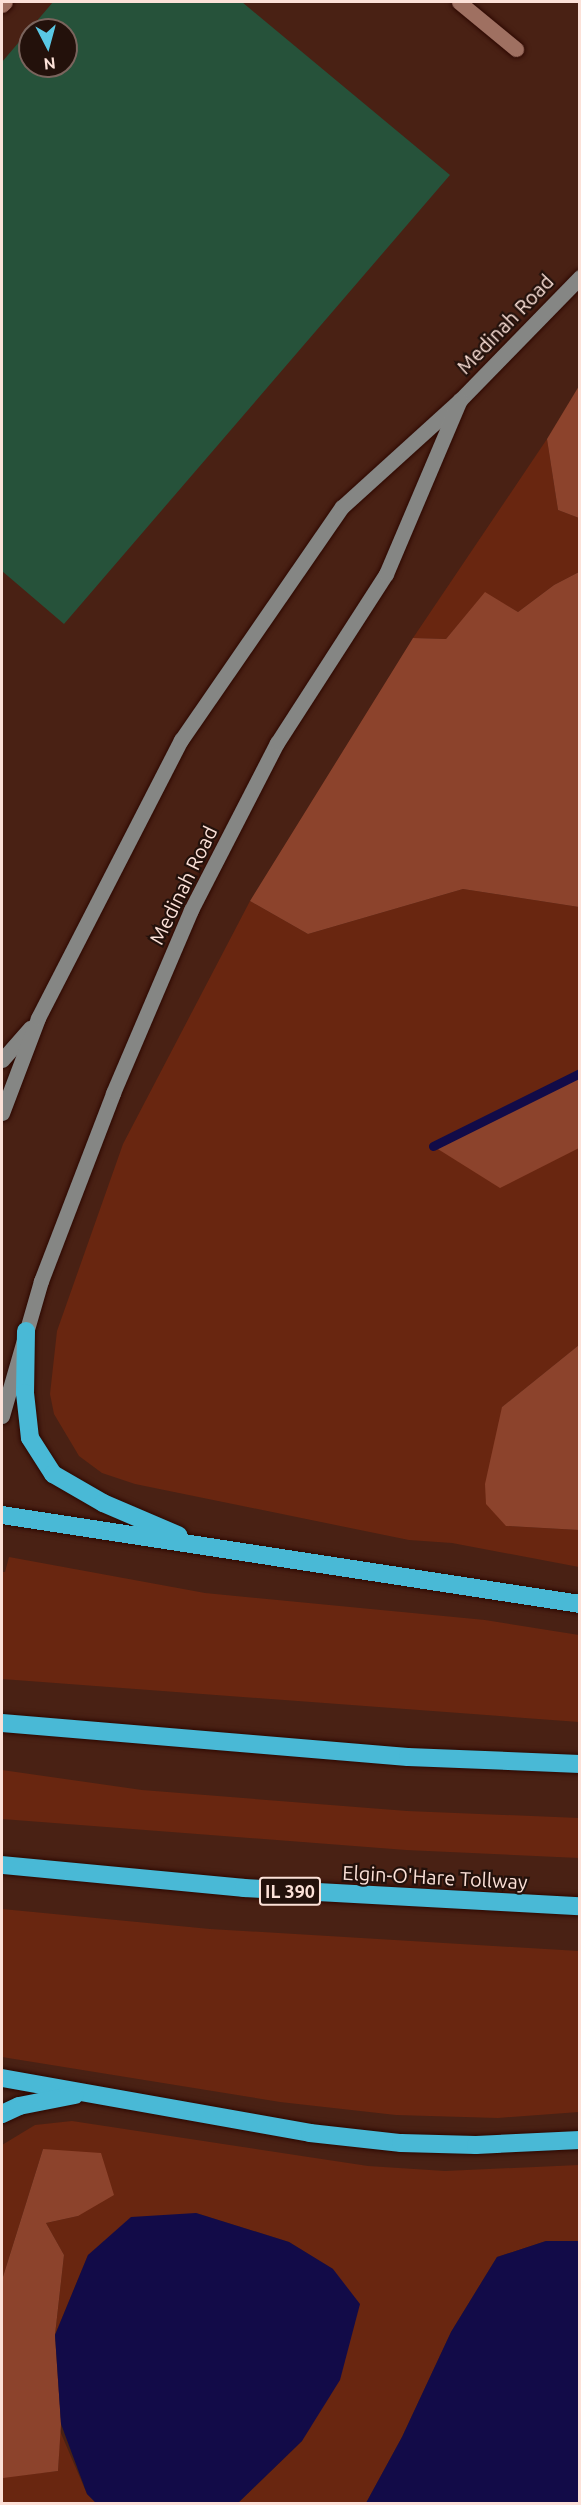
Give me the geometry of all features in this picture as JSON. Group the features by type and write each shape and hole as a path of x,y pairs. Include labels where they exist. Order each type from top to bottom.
{"highway":[{"path":"26,1331 25,1393 30,1438 52,1474 103,1503 201,1546"},
{"path":"2,1515 579,1604"},
{"path":"2,1723 408,1757 579,1764"},
{"name":"Elgin-O'Hare Tollway","path":"2,1865 244,1888 579,1906"},
{"path":"2,2078 310,2133 401,2143 476,2145 579,2140"},
{"path":"2,2114 19,2106 85,2093"}],"main road":[{"name":"Medinah Road","path":"2,1113 38,1018 181,740 342,507 460,400 579,277"},
{"name":"Medinah Road","path":"2,1416 41,1281 113,1094 191,910 277,743 386,574 460,400"},
{"path":"2,1060 38,1018"}],"lane":[{"path":"2,5 5,2"},
{"path":"459,2 516,49"}],"shaded area":[{"path":"579,386 579,518 558,510 547,439"},
{"path":"547,439 558,510 579,518 579,572 554,585 518,612 485,593 446,639 413,638"},
{"path":"579,572 579,907 463,889 308,934 250,901 413,638 446,639 485,592 518,612 554,585"},
{"path":"463,889 579,907 579,1345 502,1407 506,1526 579,1530 579,1567 452,1543 409,1540 135,1484 102,1473 79,1456 54,1414 50,1394 57,1331 123,1144 250,901 308,934"},
{"path":"579,1073 579,1148 500,1188 433,1146"},
{"path":"579,1345 579,1530 506,1526 486,1504 485,1484 502,1407"},
{"path":"9,1557 205,1593 485,1620 579,1635 579,1722 2,1679 2,1572 5,1572"},
{"path":"2,1770 142,1790 407,1811 579,1818 579,1858 406,1850 2,1819"},
{"path":"2,1909 210,1929 579,1951 579,2112 498,2118 396,2115 280,2102 2,2057"},
{"path":"72,2121 368,2166 445,2171 579,2165 579,2241 546,2241 497,2257 451,2332 402,2437 366,2503 238,2503 302,2441 333,2269 289,2242 196,2213 88,2255 55,2335 64,2255 46,2223 78,2216 43,2149 2,2280 2,2145 35,2125"},
{"path":"43,2149 101,2153 114,2195 78,2216 46,2223 64,2255 55,2335 61,2424 58,2471 3,2478 2,2280"},
{"path":"196,2213 289,2242 333,2269 360,2304 340,2380 302,2441 238,2503 96,2503 87,2494 61,2424 55,2335 88,2255 131,2217"},
{"path":"546,2241 579,2241 579,2503 366,2503 402,2437 451,2332 497,2257"},
{"path":"2,2409 3,2477 58,2471 60,2431 87,2494 96,2503 2,2503"}],"building":[{"path":"53,2 242,2 450,175 64,624 2,571 2,62 18,43 18,78 78,78 78,18 39,18"}],"waterway":[{"path":"433,1146 580,1073"}]}
